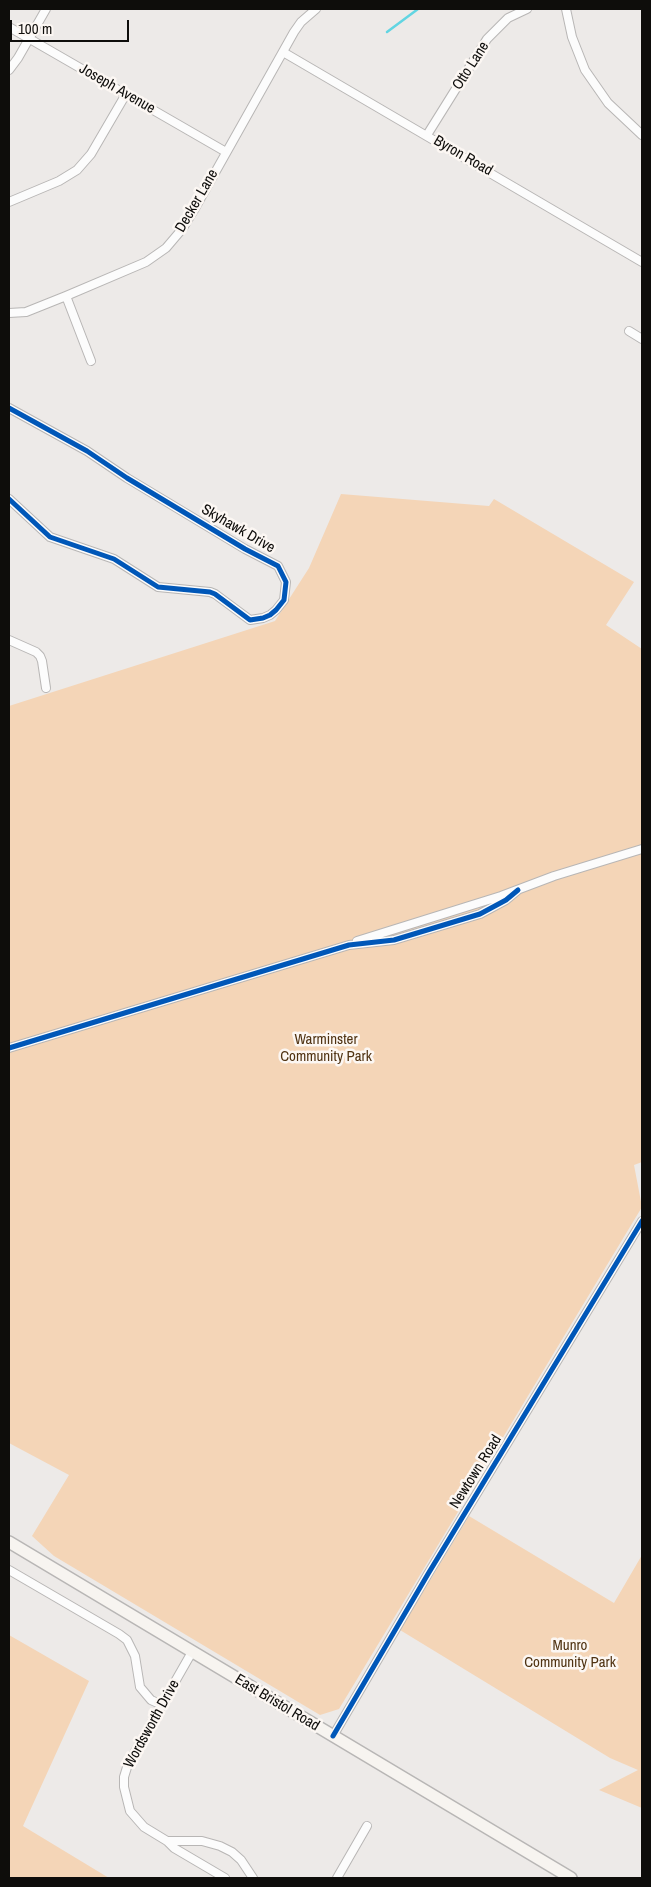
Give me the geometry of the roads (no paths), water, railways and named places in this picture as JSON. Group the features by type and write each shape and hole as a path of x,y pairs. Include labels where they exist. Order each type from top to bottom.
{"main road":[{"name":"East Bristol Road","path":"9,1542 571,1878"}],"street":[{"path":"9,70 46,9"},
{"name":"Decker Lane","path":"9,314 26,312 66,296 146,262 166,248 183,228 301,22 316,9"},
{"name":"Otto Lane","path":"427,135 488,39 508,18 527,9"},
{"path":"566,9 572,37 586,70 608,103 642,135"},
{"name":"Joseph Avenue","path":"9,27 226,152"},
{"name":"Byron Road","path":"283,52 642,262"},
{"path":"9,202 59,181 77,170 91,154 126,94"},
{"path":"66,296 91,361"},
{"path":"629,331 642,339"},
{"name":"Skyhawk Drive","path":"9,409 87,451 127,478 278,566 286,582 284,600 270,615 250,620 210,592 180,591 158,587 114,559 50,537 9,499"},
{"path":"9,640 36,652 40,656 46,688"},
{"path":"349,945 358,940 642,849"},
{"path":"9,1048 349,945 394,940 480,914 506,900 518,890"},
{"name":"Newtown Road","path":"333,1736 436,1561 642,1221"},
{"path":"9,1570 123,1637 133,1650 140,1687 151,1700 162,1705"},
{"name":"Wordsworth Drive","path":"192,1652 128,1764 124,1782 125,1794 130,1811 151,1832 225,1878"},
{"path":"337,1878 367,1826"},
{"path":"167,1841 202,1842 220,1846 232,1852 241,1860 253,1878"}],"waterway":[{"path":"387,32 418,9"}],"park label":[{"name":"Warminster Community Park","path":"326,1048"},
{"name":"Munro Community Park","path":"570,1654"}]}
